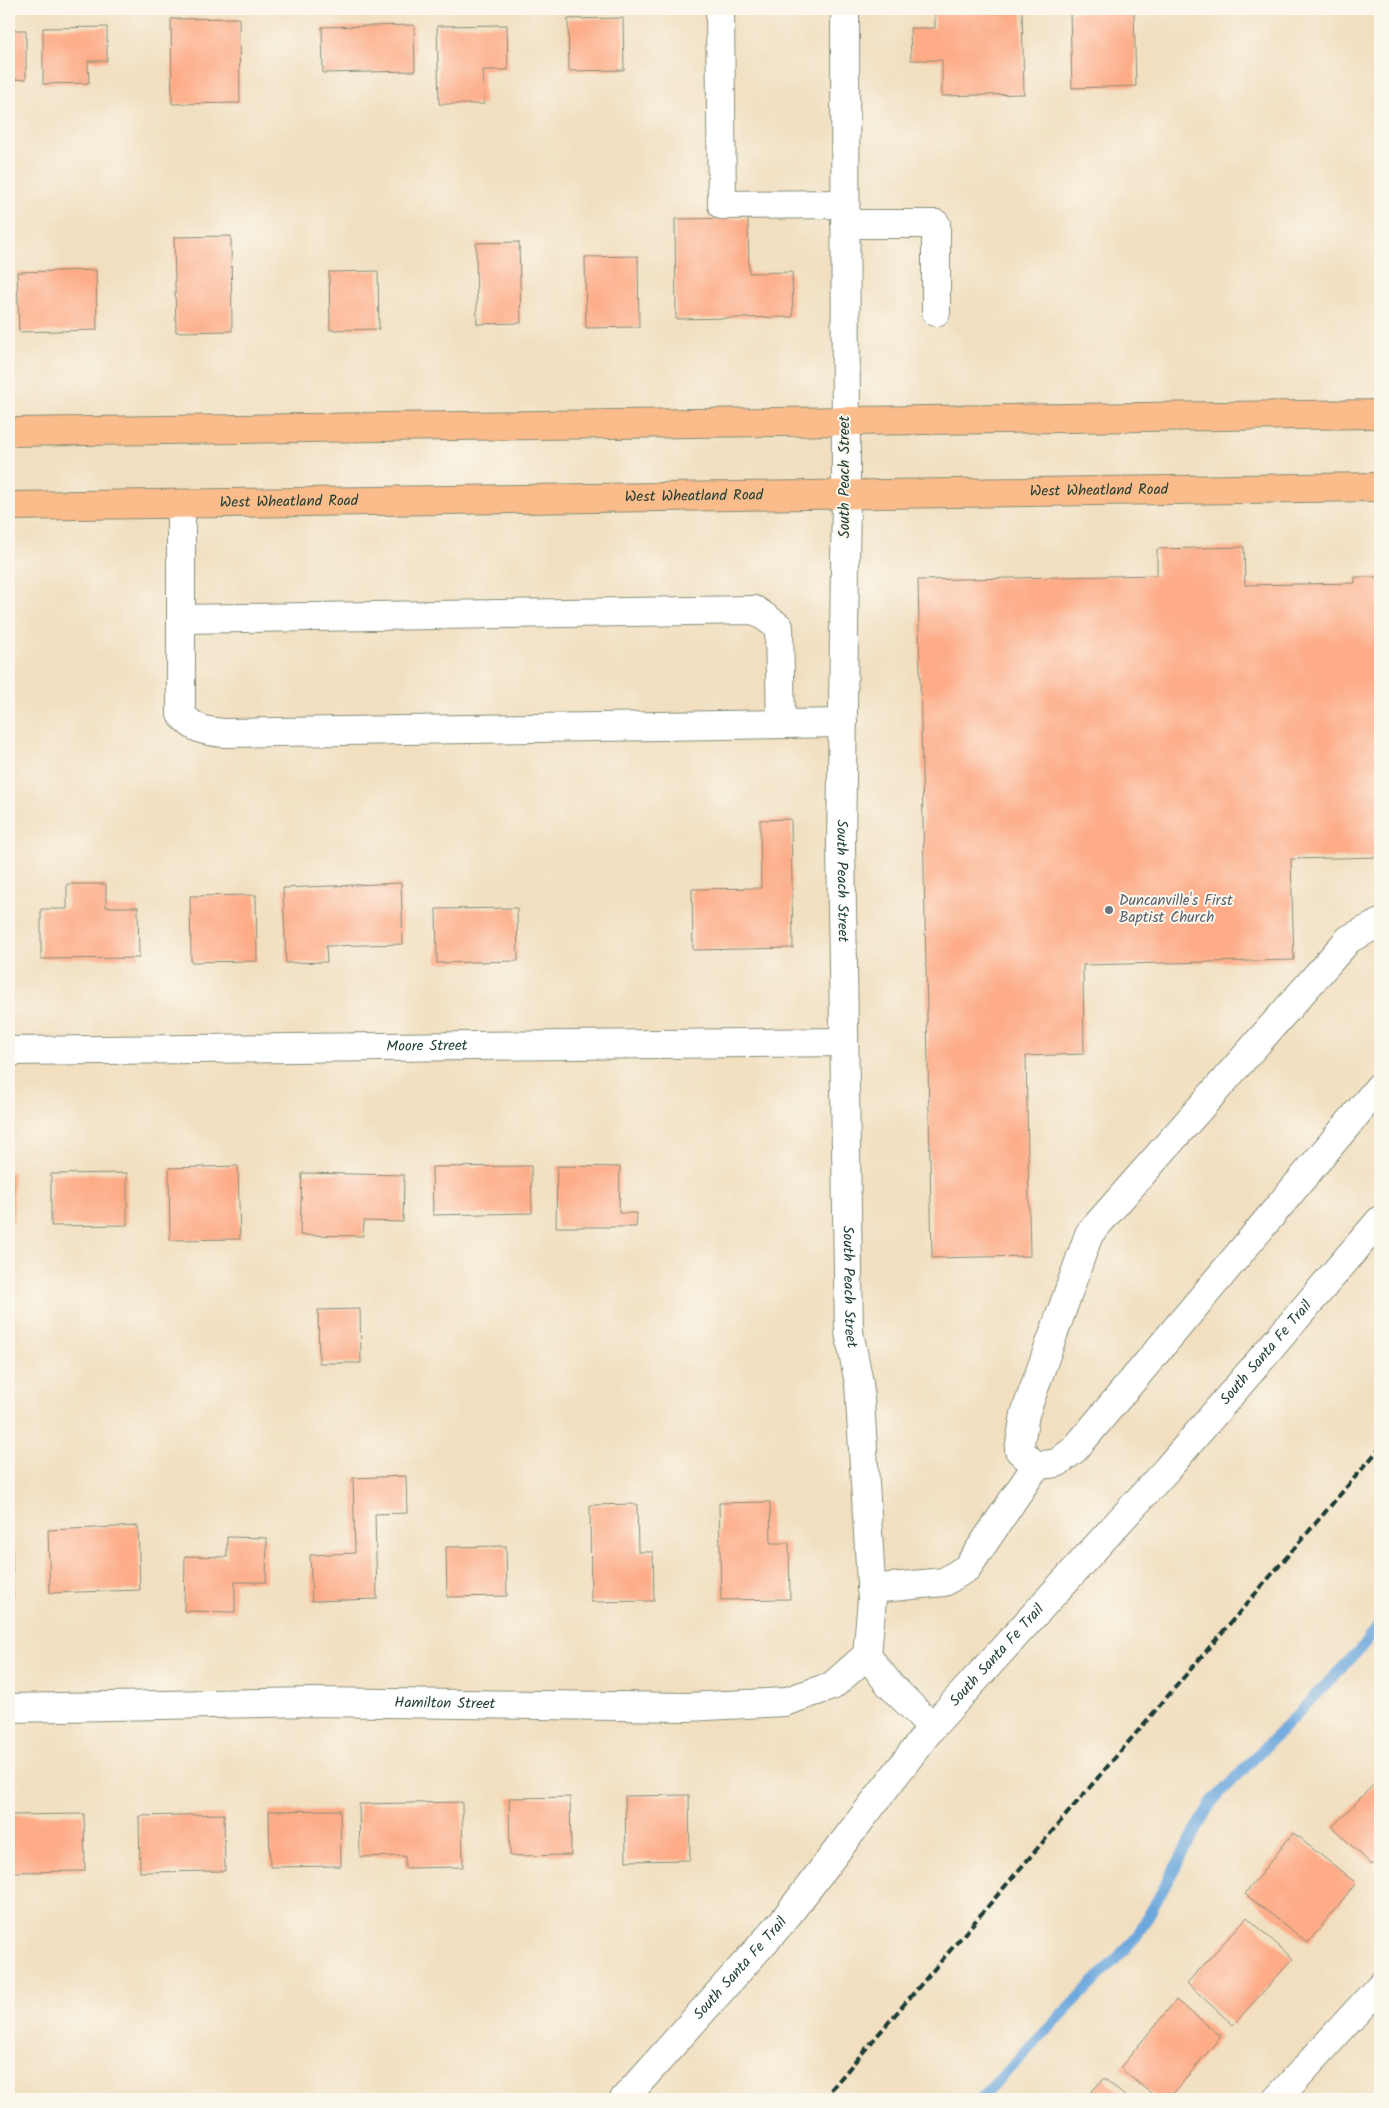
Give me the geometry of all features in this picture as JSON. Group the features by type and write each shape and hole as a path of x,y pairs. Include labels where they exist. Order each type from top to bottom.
{"main road":[{"path":"9,432 1380,414"},
{"name":"West Wheatland Road","path":"9,506 1380,487"}],"street":[{"path":"720,9 722,205 845,214 936,224 936,312"},
{"name":"South Peach Street","path":"845,9 846,495 841,846 850,1332 859,1383 872,1600 866,1655"},
{"path":"181,504 181,714 191,726 205,731 244,733 843,722"},
{"path":"181,618 755,610 778,627 781,724"},
{"path":"1036,1466 1019,1450 1025,1414 1089,1234 1349,939 1380,923"},
{"name":"Moore Street","path":"9,1051 844,1042"},
{"path":"871,1589 944,1582 967,1568 1036,1466 1057,1463 1075,1449 1380,1086"},
{"name":"South Santa Fe Trail","path":"624,2099 783,1921 932,1728 1167,1468 1380,1220"},
{"path":"866,1655 889,1684 932,1728"},
{"name":"Hamilton Street","path":"9,1708 313,1702 688,1707 784,1702 832,1686 866,1655"},
{"path":"1277,2099 1380,1986"}],"building":[{"path":"1022,10 1024,94 942,96 942,60 911,60 910,28 935,28 935,12"},
{"path":"1134,11 1136,86 1072,88 1070,12"},
{"path":"239,18 240,103 172,104 171,19"},
{"path":"623,18 624,70 569,71 568,19"},
{"path":"414,25 415,71 323,73 322,27"},
{"path":"507,25 508,70 483,70 484,104 439,104 437,26"},
{"path":"107,27 107,61 88,61 89,83 43,84 43,28"},
{"path":"9,30 26,30 26,79 9,80"},
{"path":"748,218 749,273 792,272 793,317 676,319 675,219"},
{"path":"231,236 232,331 176,332 174,237"},
{"path":"519,242 521,323 477,324 476,243"},
{"path":"638,256 639,327 586,328 585,257"},
{"path":"96,270 97,330 19,332 17,272"},
{"path":"378,271 379,329 330,330 329,272"},
{"name":"Duncanville's First Baptist Church","path":"1244,547 1245,585 1355,583 1355,577 1380,577 1380,857 1291,859 1294,960 1083,965 1084,1054 1026,1056 1030,1256 932,1258 918,580 1157,575 1157,549"},
{"path":"791,819 793,948 693,950 692,889 761,888 760,820"},
{"path":"401,883 403,944 326,946 327,962 286,963 283,888"},
{"path":"67,884 106,884 106,907 138,907 139,958 41,959 41,909 67,909"},
{"path":"256,895 257,961 191,962 190,896"},
{"path":"517,908 518,961 437,963 436,909"},
{"path":"238,1166 240,1239 170,1240 169,1168"},
{"path":"531,1166 532,1213 433,1215 432,1167"},
{"path":"557,1166 620,1167 619,1213 637,1213 636,1227 556,1227"},
{"path":"9,1172 13,1172 14,1222 9,1222"},
{"path":"127,1173 127,1225 51,1226 51,1174"},
{"path":"302,1173 404,1175 403,1222 364,1221 363,1236 300,1235"},
{"path":"360,1309 361,1363 319,1363 318,1310"},
{"path":"406,1476 407,1513 375,1514 377,1599 312,1601 310,1555 355,1553 353,1478"},
{"path":"770,1502 771,1543 789,1543 790,1599 721,1600 719,1503"},
{"path":"637,1504 638,1552 653,1552 654,1601 591,1602 590,1505"},
{"path":"138,1526 140,1590 50,1593 48,1530"},
{"path":"227,1537 267,1538 266,1582 235,1582 235,1612 184,1611 185,1556 227,1557"},
{"path":"506,1546 507,1596 447,1597 446,1547"},
{"path":"9,1550 12,1550 13,1596 9,1597"},
{"path":"1380,1778 1380,1857 1372,1865 1332,1827"},
{"path":"689,1795 690,1860 626,1861 625,1796"},
{"path":"570,1797 571,1855 510,1856 509,1798"},
{"path":"462,1802 463,1867 405,1868 405,1856 360,1857 359,1804"},
{"path":"340,1810 341,1866 270,1867 269,1811"},
{"path":"84,1814 85,1871 9,1872 9,1815"},
{"path":"224,1814 225,1871 140,1872 139,1816"},
{"path":"1293,1833 1356,1883 1308,1943 1245,1894"},
{"path":"1247,1917 1293,1959 1233,2025 1187,1983"},
{"path":"1176,2000 1221,2036 1169,2099 1158,2099 1120,2068"},
{"path":"1104,2078 1128,2099 1085,2099"}],"waterway":[{"path":"980,2099 1136,1938 1211,1803 1367,1642 1380,1623"}],"railway":[{"path":"823,2099 1380,1448"}],"place":[{"name":"Duncanville's First Baptist Church","path":"1109,910"}]}
